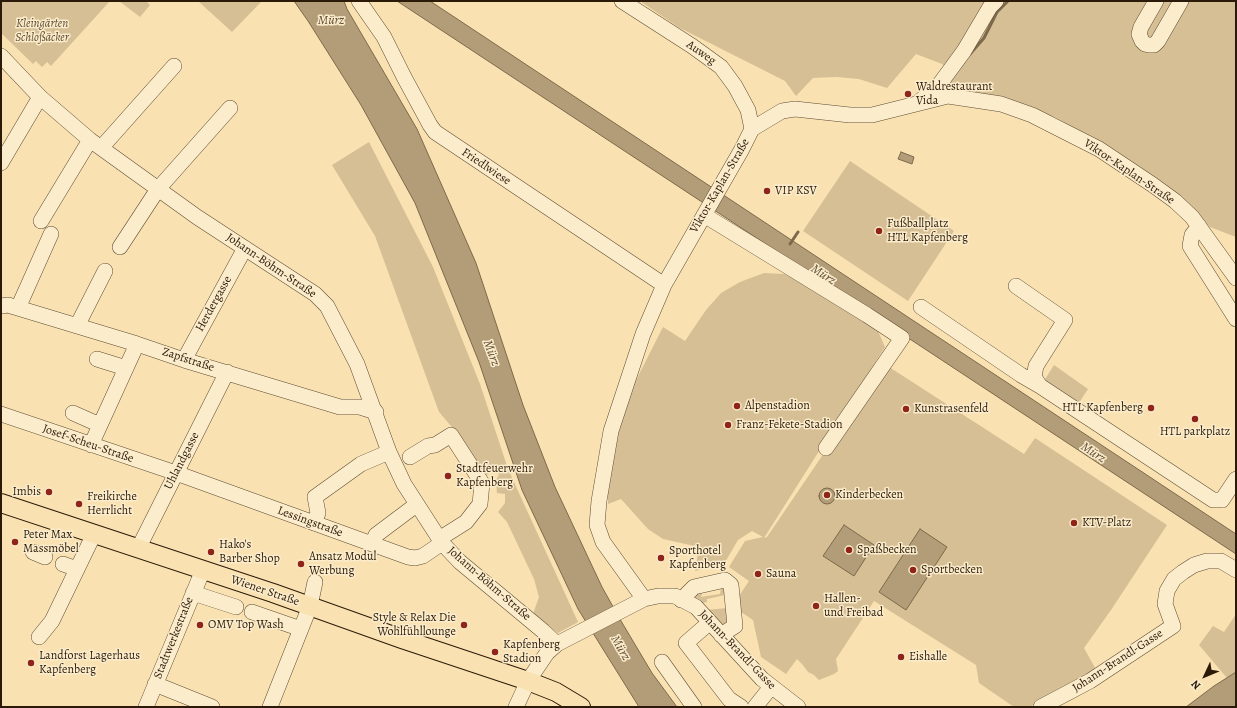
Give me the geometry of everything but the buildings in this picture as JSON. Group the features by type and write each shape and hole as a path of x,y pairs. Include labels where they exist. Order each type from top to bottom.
{"main road":[{"name":"Wiener Straße","path":"1,503 138,550 310,606 402,639 528,681 556,692 581,707"}],"street":[{"name":"Friedlwiese","path":"359,1 384,37 404,77 435,132 664,285"},
{"name":"Auweg","path":"622,1 692,46 721,67 735,86 748,110 752,129"},
{"path":"918,103 939,85 964,51 990,7 996,1"},
{"path":"1156,1 1141,27 1139,34 1142,41 1149,46 1154,46 1158,41 1181,1"},
{"name":"Johann-Böhm-Straße","path":"1,56 40,97 96,144 197,217 315,294 327,306 357,364 376,412 389,452 404,484 440,541 460,562 557,644"},
{"path":"41,221 96,144 174,66"},
{"name":"Viktor-Kaplan-Straße","path":"644,599 603,542 597,526 599,501 611,431 643,334 664,285 742,150 752,129 782,111 795,109 850,115 872,115 948,96 1000,104 1032,115 1098,149 1148,181 1175,202 1192,217 1236,278"},
{"path":"1,163 40,97"},
{"path":"120,247 158,189 230,108"},
{"path":"704,215 902,338 826,448"},
{"path":"1199,226 1192,235 1190,246 1236,319"},
{"path":"18,308 51,234"},
{"name":"Herdergasse","path":"184,360 245,248"},
{"path":"76,326 105,271"},
{"path":"1016,286 1065,320 1036,366 1034,377 1040,386"},
{"name":"Zapfstraße","path":"1,306 8,305 340,407 360,407 376,412"},
{"path":"921,307 1021,375 1213,500 1222,500 1236,479"},
{"path":"92,445 138,344"},
{"path":"97,360 126,368"},
{"name":"Uhlandgasse","path":"138,550 226,372"},
{"path":"73,413 100,425"},
{"name":"Josef-Scheu-Straße","path":"1,414 176,473"},
{"name":"Lessingstraße","path":"176,473 408,557 415,558 423,556 440,541 466,522 480,504 482,484 451,435 435,445 428,446 410,457"},
{"path":"314,523 318,513 315,497 361,464 389,452"},
{"path":"372,544 376,535 416,505"},
{"path":"39,637 52,621 70,567 94,534"},
{"name":"Johann-Brandl-Gasse","path":"1041,707 1090,681 1173,626 1165,604 1167,591 1174,580 1183,572 1194,565 1207,561 1221,561 1236,570"},
{"name":"Stadtwerkestraße","path":"146,707 197,594 203,570"},
{"path":"681,600 694,587 725,580 731,585 735,626 721,635"},
{"path":"270,707 310,606 315,582"},
{"path":"197,594 236,607"},
{"name":"Johann-Brandl-Gasse","path":"557,644 644,599 658,596 675,596 696,607 709,623 762,679 798,707"},
{"path":"252,612 301,629"},
{"path":"709,623 686,643 729,698 741,707"},
{"path":"516,707 528,681 547,653 557,644"},
{"path":"662,662 694,707"},
{"path":"156,684 212,707"},
{"path":"755,707 771,687"}],"green space":[{"name":"Kleingärten Schloßäcker","path":"1,1 110,1 51,66 47,62 42,67 36,61 33,64 1,33"},
{"path":"119,1 146,1 150,5 140,17"},
{"path":"198,1 262,1 232,32"},
{"path":"640,1 1236,1 1236,237 1210,227 1160,182 1112,150 1055,117 1016,105 949,91 946,80 952,74 942,64 916,54 887,88 859,79 836,77 813,78 796,96 785,81 678,27"},
{"path":"369,142 433,267 480,384 508,469 578,622 558,633 533,614 539,597 534,579 507,522 498,512 505,503 505,494 497,493 496,480 499,475 496,469 483,477 451,426 439,412 375,236 332,165"},
{"name":"Fußballplatz HTL Kapfenberg","path":"850,161 954,231 908,301 803,231"},
{"path":"764,273 784,274 821,291 878,331 885,347 764,538 767,537 886,365 1024,454 1035,438 1167,525 1084,648 1098,673 1047,700 1028,707 1014,707 979,683 976,665 874,601 836,659 838,671 819,680 808,672 797,659 786,674 761,657 753,620 741,612 737,599 749,581 729,567 745,541 763,537 752,531 738,540 724,564 695,571 699,547 663,539 648,529 621,499 608,504 608,490 625,402 663,327 685,341 706,310 721,293 740,282"},
{"path":"1054,365 1088,389 1077,406 1042,384"},
{"path":"723,587 729,594 707,599 707,602 699,604 694,600 693,595 703,589 701,597 720,594 721,588"},
{"path":"728,608 734,620 721,626 705,610"},
{"path":"1236,614 1236,672 1227,678 1199,645 1213,626 1224,632"}],"water":[{"name":"Mürz","path":"294,1 344,1 347,9 417,129 476,263 523,405 555,487 602,587 652,673 677,707 639,707 578,609 522,490 479,362 415,203 361,105"},
{"name":"Mürz","path":"397,1 430,1 1236,534 1236,554"},
{"path":"901,152 914,157 912,164 898,159"},
{"name":"Kinderbecken","path":"827,488 833,490 835,496 833,502 827,504 821,502 819,496 821,490"},
{"name":"Spaßbecken","path":"844,525 874,545 854,576 823,556"},
{"name":"Sportbecken","path":"920,529 947,547 906,610 879,592"},
{"path":"1236,672 1236,707 1186,707 1214,686"}],"waterway":[{"path":"970,54 984,38 997,12 1008,1"},
{"path":"790,244 798,232"}],"place":[{"name":"Waldrestaurant Vida","path":"908,94"},
{"name":"VIP KSV","path":"767,191"},
{"name":"Fußballplatz HTL Kapfenberg","path":"879,231"},
{"name":"Alpenstadion","path":"737,406"},
{"name":"HTL Kapfenberg","path":"1151,408"},
{"name":"Kunstrasenfeld","path":"906,409"},
{"name":"HTL parkplatz","path":"1195,419"},
{"name":"Franz-Fekete-Stadion","path":"728,425"},
{"name":"Stadtfeuerwehr Kapfenberg","path":"448,476"},
{"name":"Imbis","path":"49,492"},
{"name":"Kinderbecken","path":"827,495"},
{"name":"Freikirche Herrlicht","path":"79,504"},
{"name":"KTV-Platz","path":"1074,523"},
{"name":"Peter Max Massmöbel","path":"15,542"},
{"name":"Spaßbecken","path":"849,550"},
{"name":"Hako's Barber Shop","path":"211,552"},
{"name":"Sporthotel Kapfenberg","path":"661,558"},
{"name":"Ansatz Modul Werbung","path":"301,564"},
{"name":"Sportbecken","path":"913,570"},
{"name":"Sauna","path":"758,574"},
{"name":"Hallen- und Freibad","path":"816,606"},
{"name":"OMV Top Wash","path":"200,625"},
{"name":"Style & Relax Die Wohlfühllounge","path":"464,625"},
{"name":"Kapfenberg Stadion","path":"495,652"},
{"name":"Eishalle","path":"901,657"},
{"name":"Landforst Lagerhaus Kapfenberg","path":"31,663"}]}
